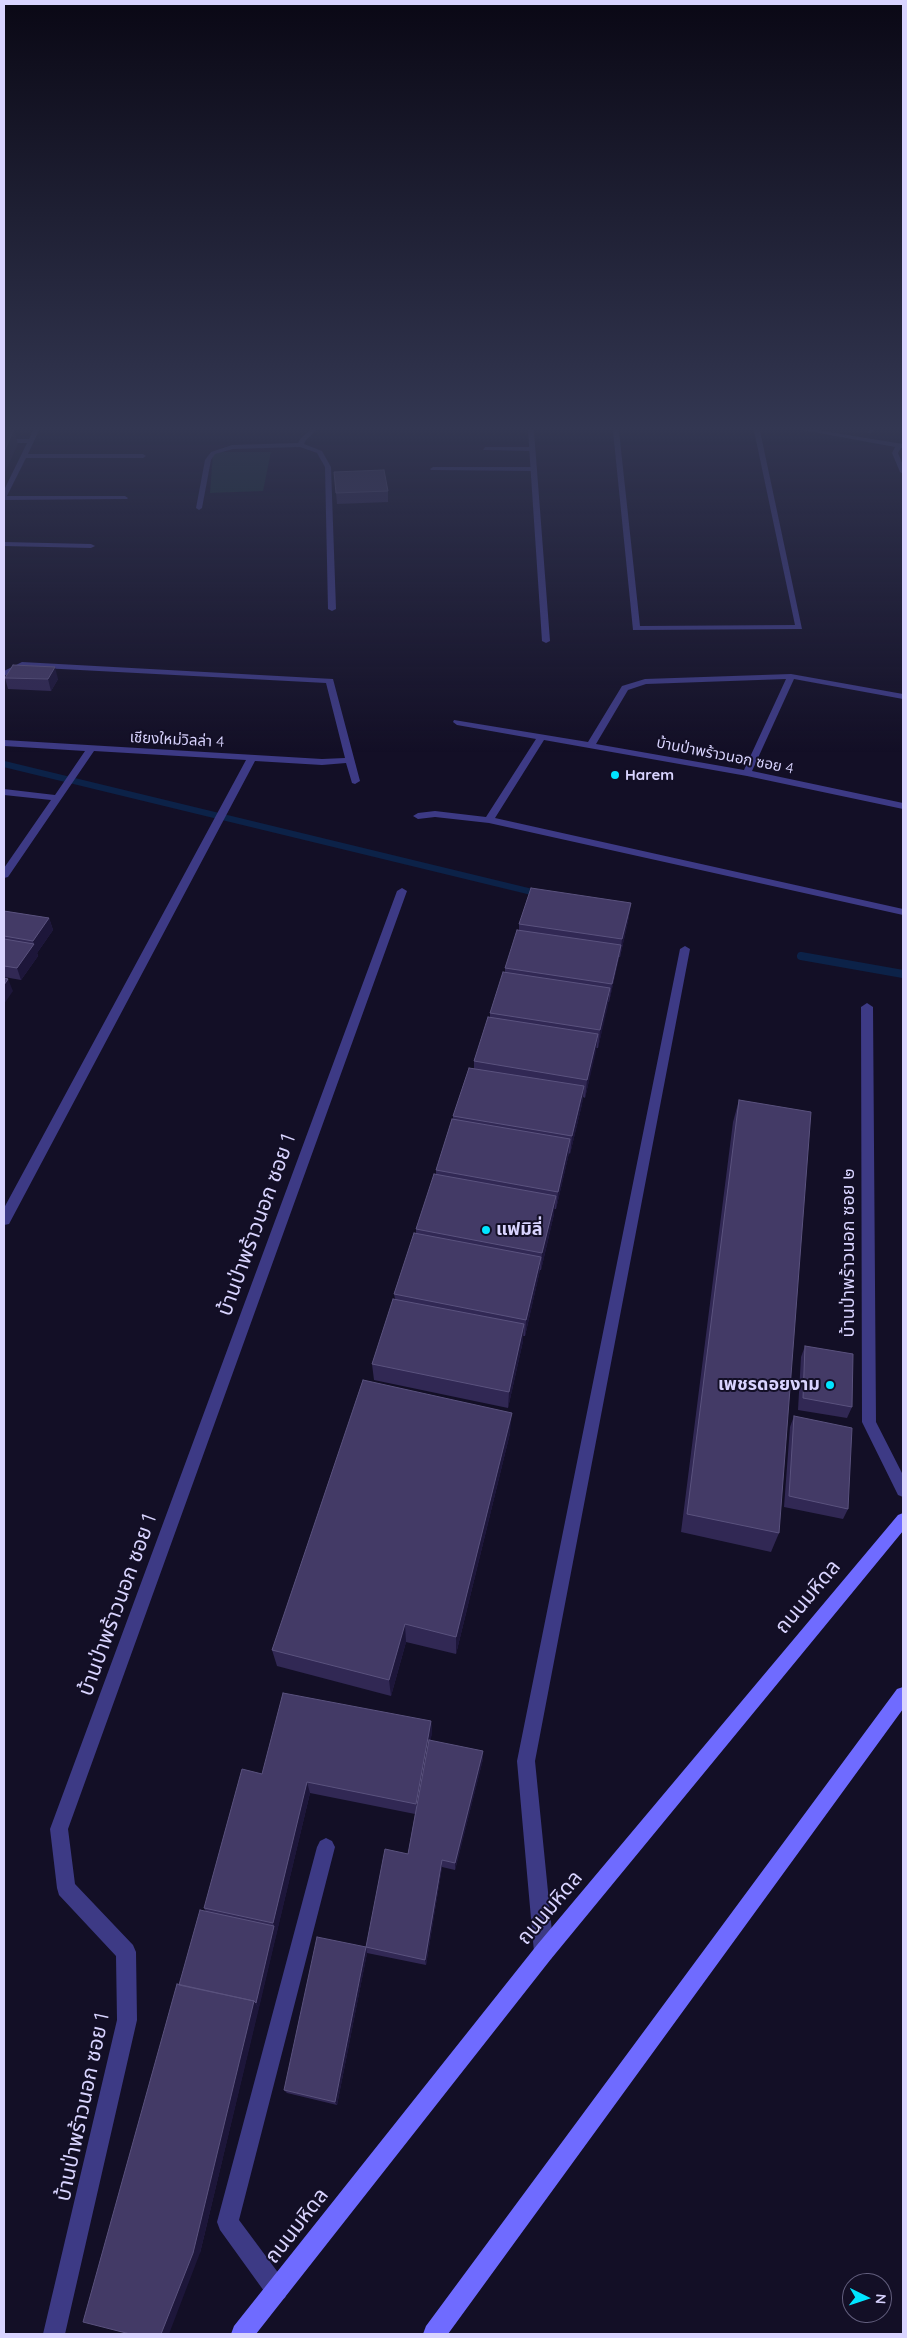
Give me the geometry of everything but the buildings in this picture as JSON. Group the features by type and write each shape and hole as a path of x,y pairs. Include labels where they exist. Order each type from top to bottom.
{"main road":[{"name":"ถนนมหิดล","path":"242,2334 544,1952 903,1520"},
{"path":"434,2334 903,1695"}],"street":[{"path":"330,535 332,609"},
{"path":"539,535 546,641"},
{"path":"627,535 636,628 799,627 778,535"},
{"path":"4,544 91,546"},
{"path":"4,674 22,664 330,681 355,781"},
{"path":"591,744 624,688 645,682 792,676 903,697"},
{"path":"747,773 792,676"},
{"name":"บ้านป่าพร้าวนอก ซอย 4","path":"457,722 591,744 747,773 903,806"},
{"path":"490,820 542,736"},
{"name":"เชียงใหม่วิลล่า 4","path":"4,744 322,762 350,760"},
{"path":"4,875 90,749"},
{"path":"4,1220 252,758"},
{"path":"4,792 57,798"},
{"path":"418,816 435,814 490,820 903,912"},
{"name":"บ้านป่าพร้าวนอก ซอย 1","path":"54,2334 127,2020 126,1952 66,1888 59,1828 402,891"},
{"path":"544,1952 526,1761 685,949"},
{"name":"บ้านป่าพร้าวนอก ซอย ๒","path":"867,1008 869,1422 903,1490"},
{"path":"277,2290 228,2222 326,1847"}],"waterway":[{"path":"4,764 532,892"},
{"path":"801,956 903,974"}],"place":[{"name":"Harem","path":"615,775"},
{"name":"แฟมิลี่","path":"486,1230"},
{"name":"เพชรดอยงาม","path":"830,1385"}]}
